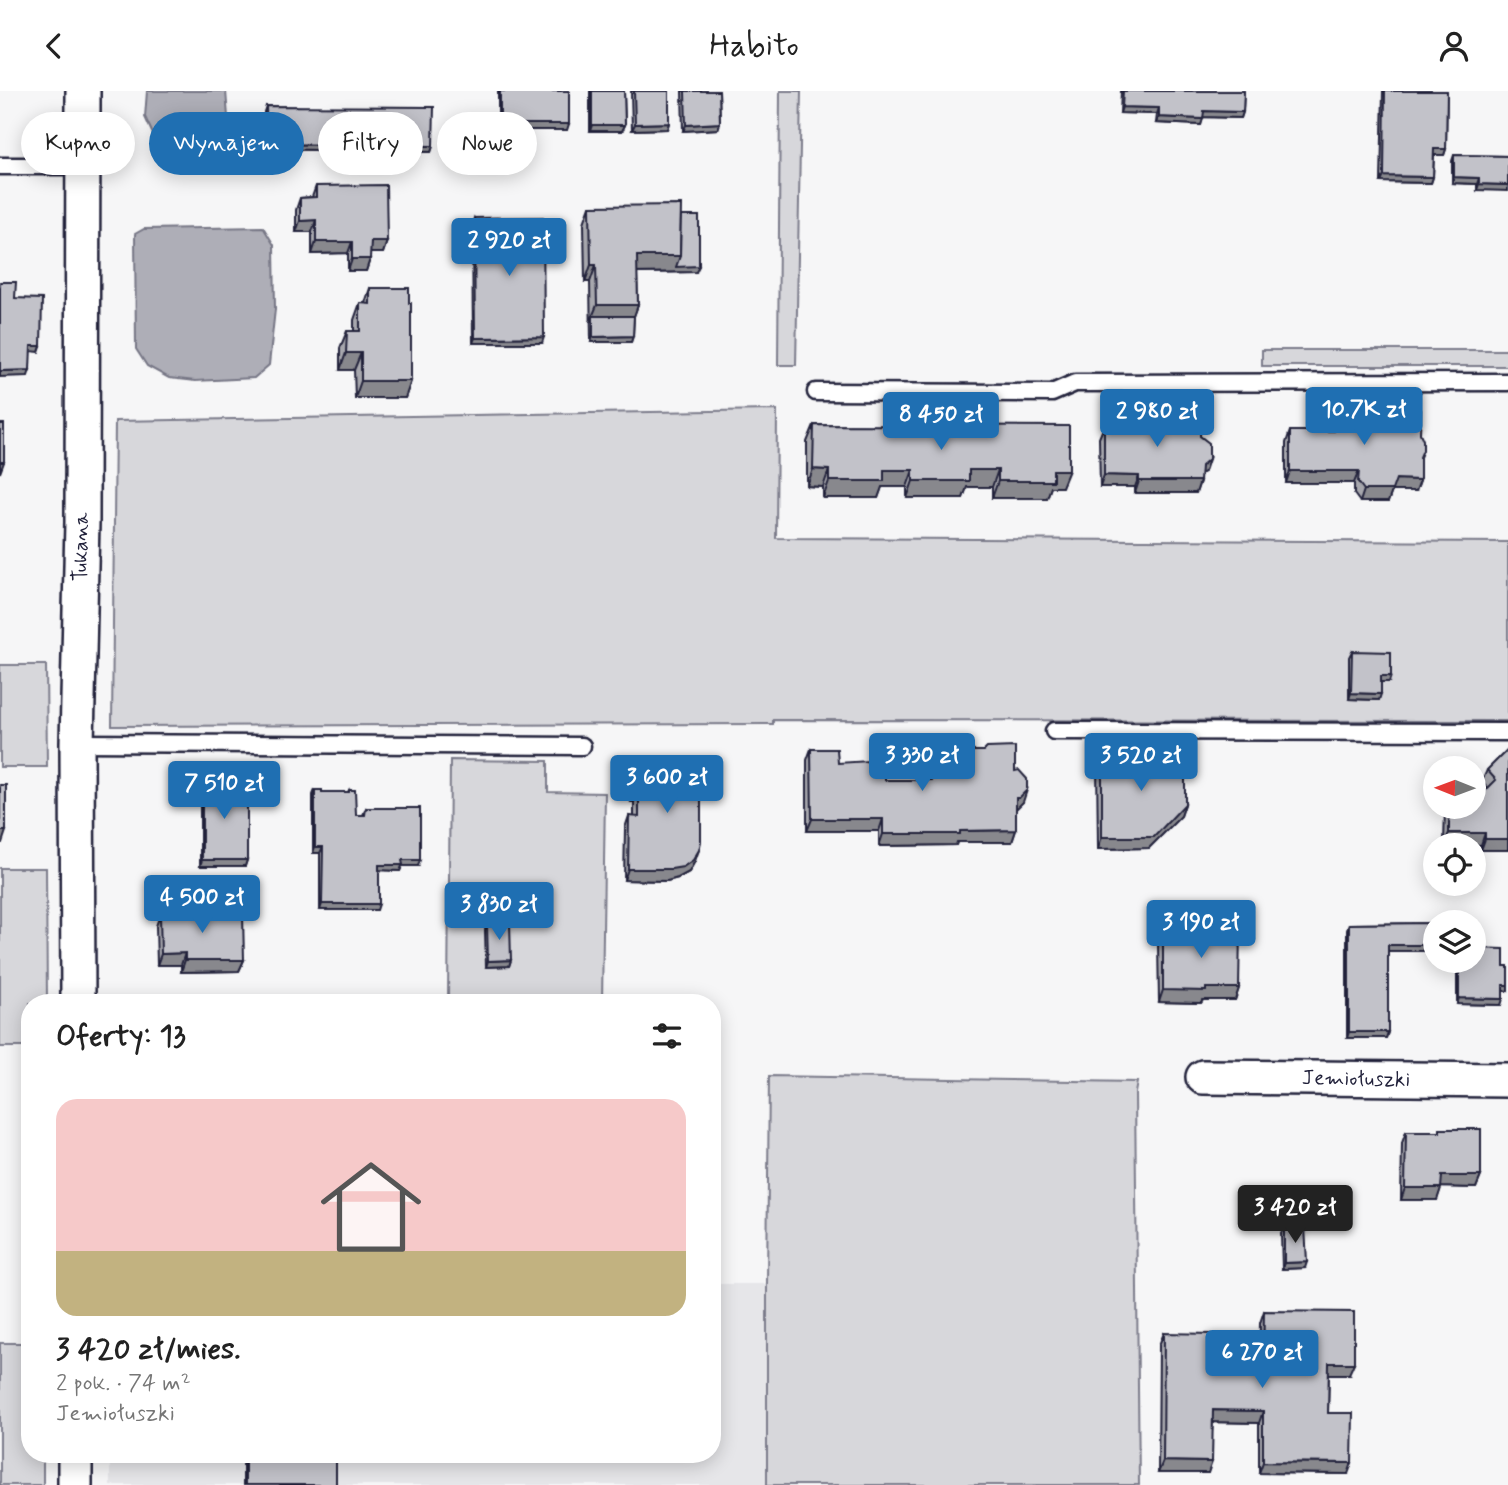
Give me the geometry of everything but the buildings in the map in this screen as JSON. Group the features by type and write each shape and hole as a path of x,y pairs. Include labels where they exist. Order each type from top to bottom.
{"street":[{"name":"Tukana","path":"83,91 83,112"},
{"name":"Tukana","path":"78,994 77,743 82,522 82,175"},
{"name":"Jemiołuszki","path":"1203,1077 1508,1080"},
{"path":"75,1463 75,1485"}],"lane":[{"path":"0,166 21,166"},
{"path":"816,392 1052,393 1075,383 1508,383"},
{"path":"1054,731 1508,732"},
{"path":"77,743 582,746"}],"shaded area":[{"path":"147,91 226,91 228,112 149,112 149,126 145,117"},
{"path":"780,91 801,91 796,365 778,365"},
{"path":"263,227 274,245 275,309 269,365 254,378 195,381 169,378 147,366 136,349 135,234 144,229"},
{"path":"1262,350 1508,350 1508,366 1262,366"},
{"path":"777,410 776,538 1508,542 1508,721 773,720 773,724 112,726 115,421"},
{"path":"0,665 46,665 47,767 0,767"},
{"path":"450,760 548,761 548,792 605,793 602,994 448,994"},
{"path":"0,868 46,868 47,994 21,994 21,1047 0,1047"},
{"path":"769,1076 1137,1082 1139,1485 767,1485"},
{"path":"721,1284 767,1284 767,1485 110,1485 110,1463 721,1463"},
{"path":"0,1343 21,1343 21,1463 43,1463 43,1485 0,1485"}]}
